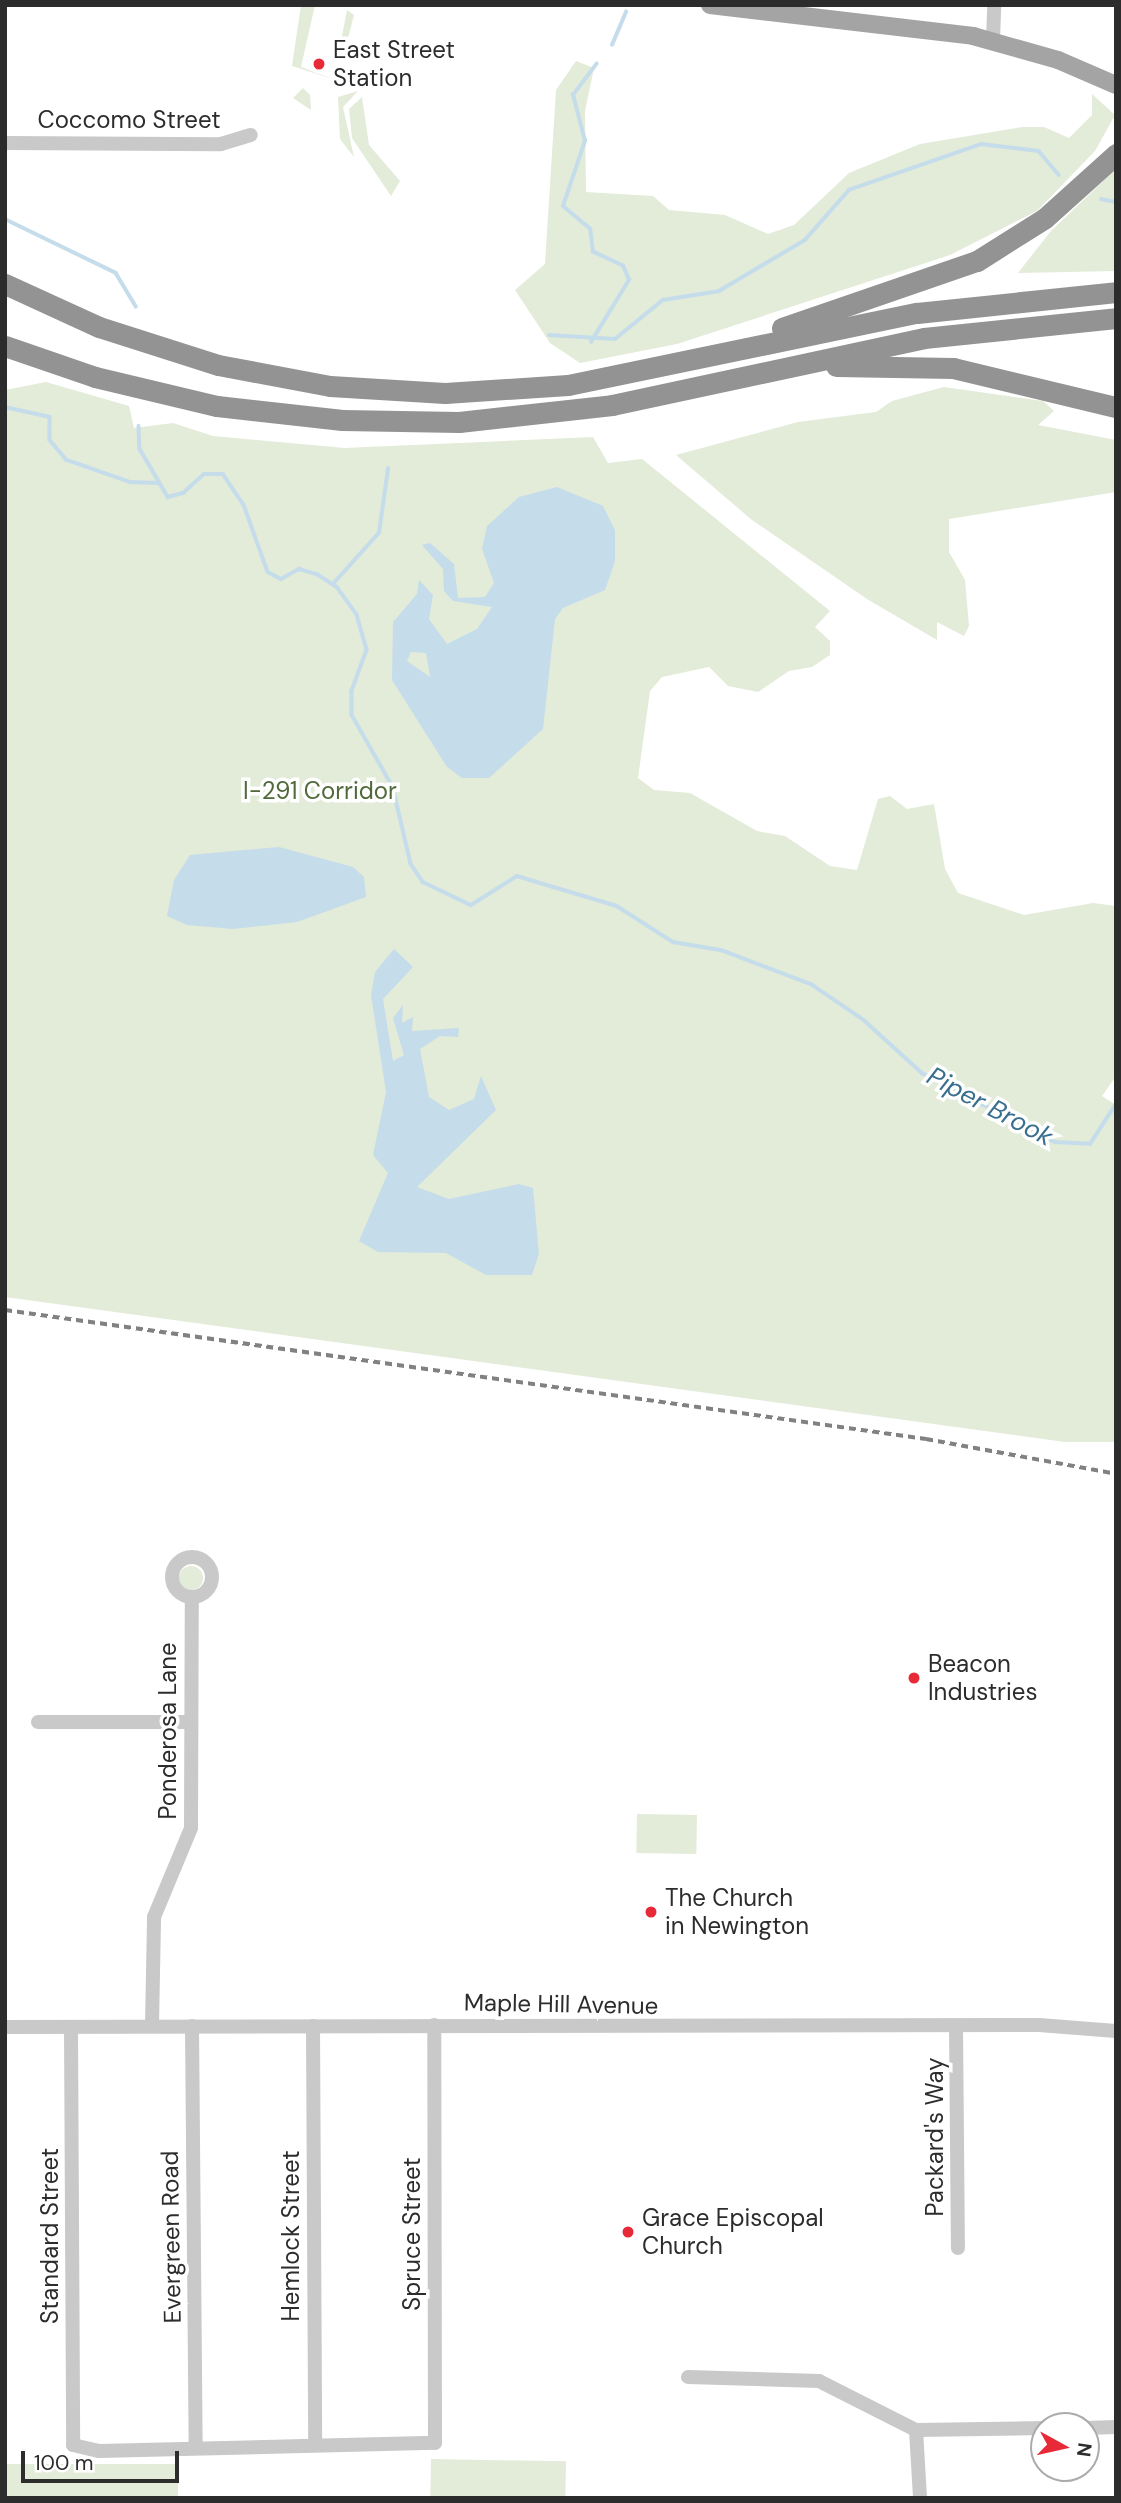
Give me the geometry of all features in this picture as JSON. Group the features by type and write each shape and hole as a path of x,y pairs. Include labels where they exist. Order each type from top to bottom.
{"highway":[{"path":"648,371 959,270 1035,226 1116,154"},
{"path":"5,284 140,342 273,377 409,392 546,388 648,371 917,313 1116,292"},
{"path":"5,346 128,386 267,414 423,422 571,412 965,332 1116,318"},
{"path":"804,363 953,368 1116,407"}],"main road":[{"path":"718,6 993,41 1116,85"}],"street":[{"path":"993,41 994,5"},
{"name":"Coccomo Street","path":"5,143 221,144 251,135"},
{"name":"Ponderosa Lane","path":"152,2025 154,1917 191,1828 192,1597"},
{"path":"38,1722 190,1722"},
{"name":"Spruce Street","path":"315,2445 435,2443 434,2025"},
{"name":"Evergreen Road","path":"192,2026 196,2448"},
{"name":"Hemlock Street","path":"313,2026 315,2445"},
{"name":"Maple Hill Avenue","path":"5,2027 956,2026 1116,2031"},
{"name":"Packard's Way","path":"956,2026 958,2248"},
{"name":"Standard Street","path":"71,2027 73,2445 196,2448"},
{"path":"688,2377 819,2381 916,2430 1030,2428"},
{"path":"916,2430 920,2498"},
{"path":"196,2448 315,2445"}],"green space":[{"path":"301,5 315,5 301,67 333,79 292,66"},
{"path":"347,10 354,15 343,58 338,57"},
{"path":"576,61 594,68 585,111 586,192 653,196 669,210 725,215 768,234 794,225 849,173 920,144 1022,127 1044,127 1069,138 1092,115 1092,94 1115,115 1095,151 1037,211 950,255 677,344 580,363 550,343 515,290 545,264 556,90"},
{"path":"303,88 310,95 311,110 293,98"},
{"path":"358,91 343,107 354,157 340,139 338,97"},
{"path":"362,97 369,145 400,181 391,196 352,138 349,109"},
{"path":"1116,169 1116,271 1018,273 1051,231"},
{"name":"I-291 Corridor","path":"46,382 129,406 134,428 173,423 213,436 345,448 593,437 608,463 642,459 830,611 815,627 830,641 830,655 812,667 789,671 758,692 728,686 709,667 662,677 650,691 638,778 654,790 690,793 757,831 785,836 830,866 857,870 878,799 890,796 907,809 934,804 945,869 958,893 1024,915 1093,903 1116,906 1116,1076 1102,1096 1116,1105 1116,1442 1065,1442 5,1297 5,390"},
{"path":"944,387 1043,401 1054,411 1038,425 1116,440 1116,492 949,519 949,552 965,580 969,626 964,636 937,622 937,640 867,599 752,520 676,455 798,422 876,412 892,401"},
{"path":"191,1566 202,1573 203,1578 196,1589 191,1590 180,1583 179,1578 186,1567"},
{"path":"637,1814 697,1815 696,1854 636,1853"},
{"path":"431,2459 566,2461 565,2498 430,2498"},
{"path":"5,2464 178,2464 178,2498 5,2498"}],"water":[{"path":"557,487 603,506 615,530 615,561 605,590 563,608 555,619 543,729 489,778 462,778 447,767 392,680 393,622 417,594 419,580 433,595 429,619 447,644 477,629 492,607 453,601 444,591 443,569 422,545 430,543 454,564 458,598 485,597 494,583 482,549 487,526 519,497","holes":["411,652 426,653 430,677 407,661"]},
{"path":"279,847 353,867 364,877 366,897 297,922 233,929 187,925 167,916 174,880 190,855"},
{"path":"394,949 413,967 383,999 393,1061 404,1055 393,1018 403,1005 402,1023 413,1017 412,1031 459,1028 458,1037 440,1036 420,1049 429,1097 449,1110 474,1099 481,1076 496,1110 417,1187 449,1199 519,1184 533,1188 539,1254 532,1275 486,1275 446,1253 378,1252 359,1241 388,1173 373,1155 386,1092 371,995 375,972"}],"waterway":[{"path":"612,45 626,12"},
{"path":"591,342 629,280 623,266 593,252 590,229 563,206 585,141 573,95 596,64"},
{"path":"549,335 615,339 663,300 719,291 805,240 849,190 981,144 1039,151 1059,175"},
{"path":"1101,199 1116,202"},
{"name":"Piper Brook","path":"5,219 116,273 136,306"},
{"path":"5,407 50,417 50,440 67,460 130,482 159,483"},
{"name":"Piper Brook","path":"139,426 140,449 168,497 183,493 204,474 223,474 244,505 268,572 281,579 299,569 317,574 337,587 357,615 367,650 352,691 352,715 393,787 411,864 423,882 471,905 517,876 617,906 673,942 721,950 811,984 864,1020 922,1073 1055,1142 1090,1144 1116,1104"},
{"path":"333,584 379,533 388,469"}],"railway":[{"path":"5,1310 926,1439 1116,1474"}],"place":[{"name":"East Street Station","path":"319,64"},
{"name":"Beacon Industries","path":"914,1678"},
{"name":"The Church in Newington","path":"651,1912"},
{"name":"Grace Episcopal Church","path":"628,2232"}]}
